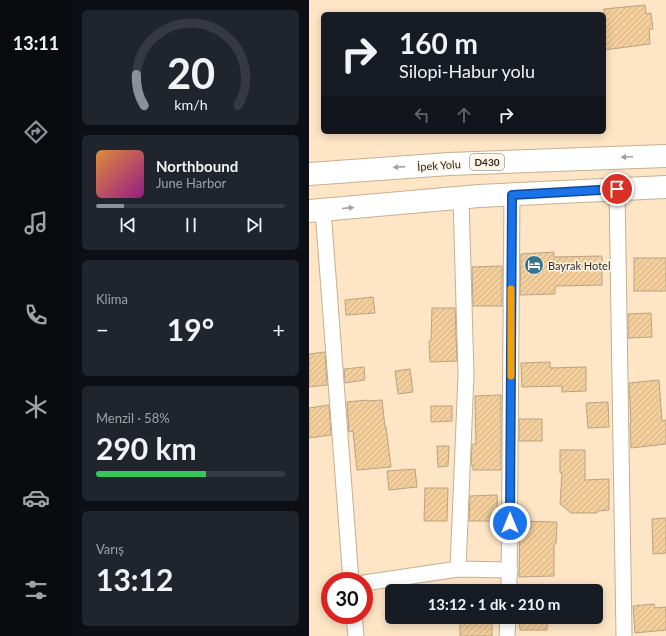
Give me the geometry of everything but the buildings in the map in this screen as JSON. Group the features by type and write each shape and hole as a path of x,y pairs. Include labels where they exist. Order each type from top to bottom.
{"highway":[{"name":"İpek Yolu","path":"309,174 449,164 666,156"},
{"path":"316,211 470,197 666,187"}],"street":[{"path":"617,189 624,636"},
{"path":"509,584 512,195"},
{"path":"458,570 466,375 470,197"},
{"path":"316,211 350,572"},
{"path":"373,582 458,570 510,570"},
{"path":"355,624 356,636"},
{"path":"507,636 508,624"}],"slow traffic":[{"path":"511,289 511,376"}],"place":[{"name":"Bayrak Hotel","path":"534,265"}],"route":[{"path":"510,523 512,195 617,189"}]}
